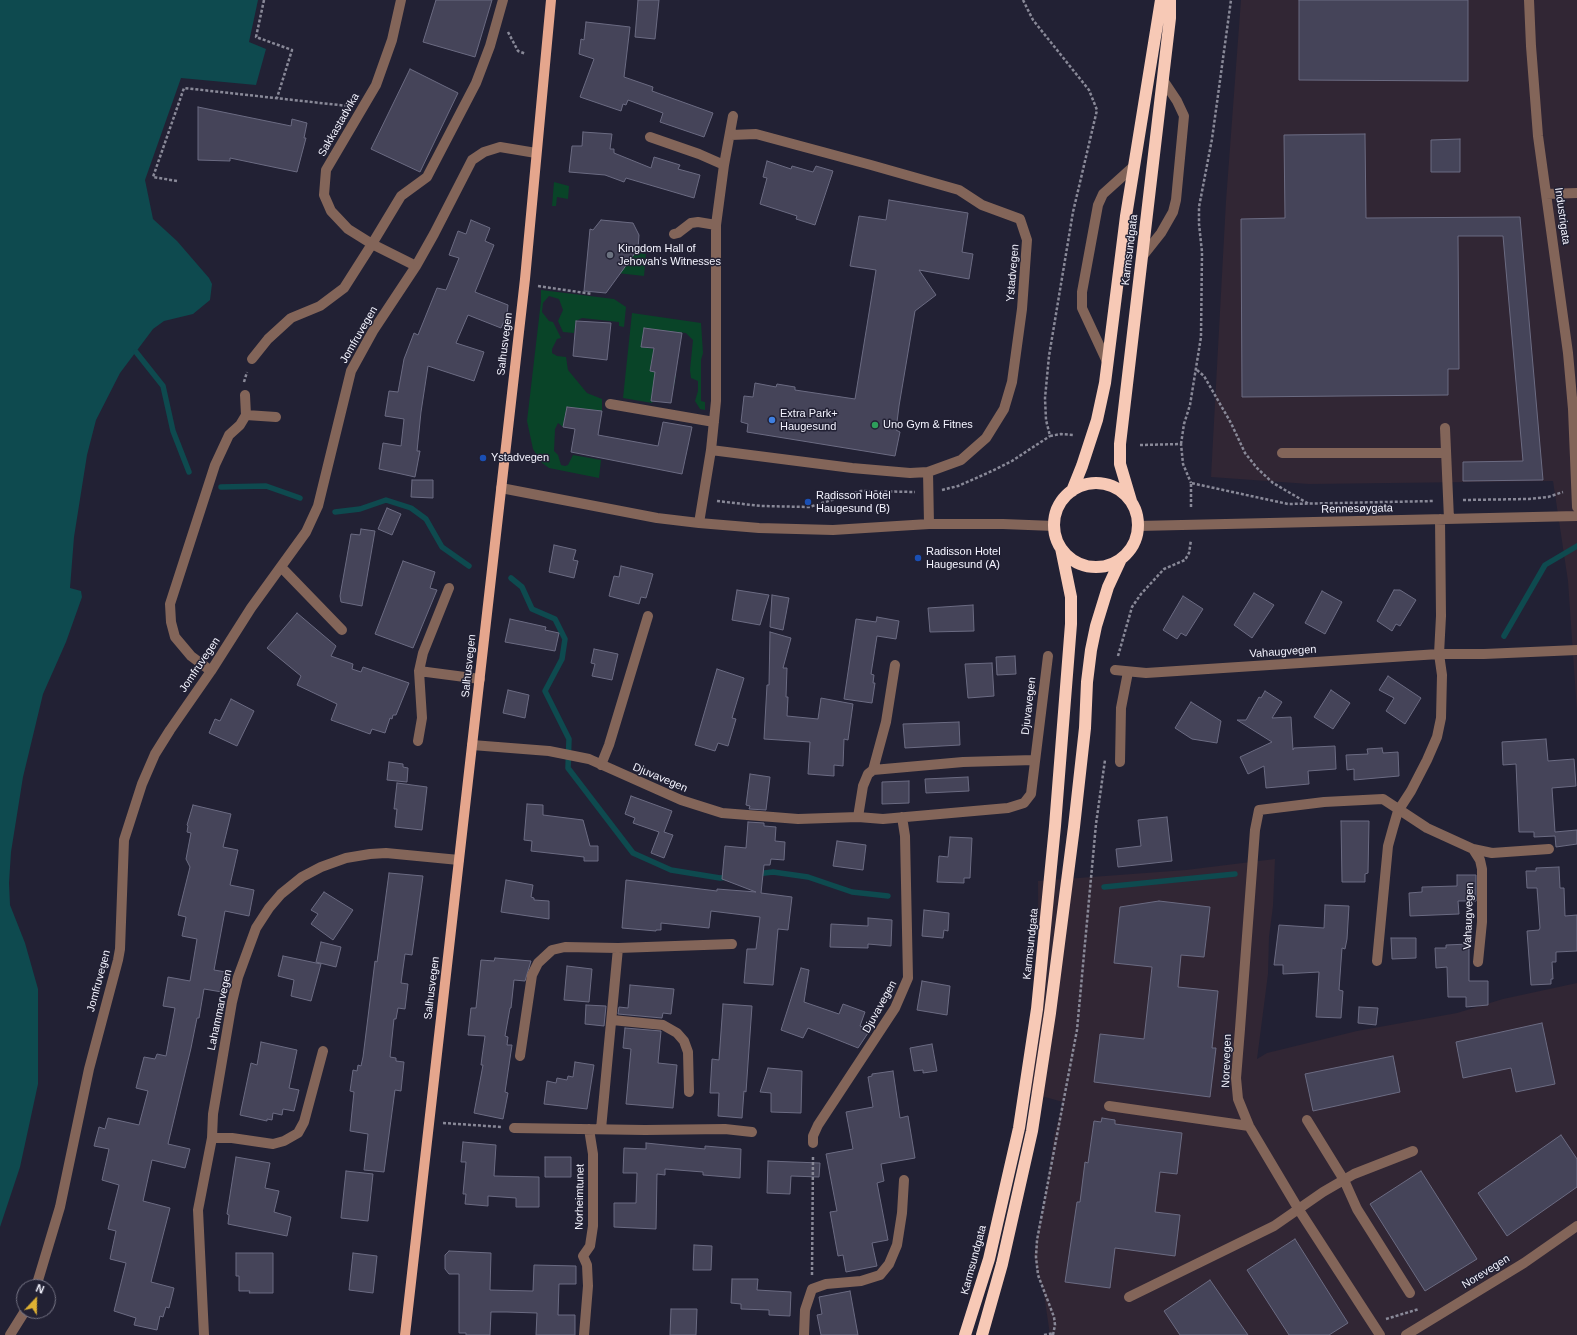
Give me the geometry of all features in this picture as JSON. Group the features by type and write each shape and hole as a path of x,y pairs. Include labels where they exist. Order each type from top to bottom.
{"highway":[{"name":"Karmsundgata","path":"1072,490 1082,466 1097,420 1108,364 1134,166 1161,0"},
{"name":"Karmsundgata","path":"1131,501 1120,464 1120,444 1170,18 1170,0"},
{"path":"982,1335 1002,1264 1033,1124 1050,1013 1073,835 1085,728 1087,682 1091,650 1096,626 1108,587 1121,559 1135,541 1138,526 1135,509 1131,501 1124,494 1108,484 1089,483 1072,490 1060,502 1056,510 1054,526 1057,542 1061,548 1071,559 1085,566 1100,567 1115,563 1121,559"},
{"name":"Karmsundgata","path":"965,1335 989,1259 1019,1128 1037,1009 1055,826 1071,624 1071,597 1061,548"}],"main road":[{"name":"Salhusvegen","path":"405,1335 525,279 536,153 547,58 551,0"}],"street":[{"name":"Sakkastadvika","path":"401,0 392,40 376,85 326,170 324,195 331,211 348,229 372,244 416,266"},
{"path":"252,359 268,339 291,318 320,306 344,288 401,196 427,177 476,83 490,46 503,0"},
{"name":"Industrigata","path":"1529,0 1538,136 1546,194 1573,352 1577,507"},
{"path":"1142,257 1161,233 1173,212 1177,184 1184,116 1177,100 1163,80"},
{"path":"699,523 711,450 717,374 716,225 724,165 731,135 733,116"},
{"name":"Ystadvegen","path":"711,450 860,469 910,473 928,472 961,460 986,438 1004,409 1012,382 1022,309 1027,240 1020,219 982,205 960,190 756,134 731,135"},
{"path":"650,137 699,154 724,165"},
{"name":"Jomfruvegen","path":"38,1279 60,1207 89,1069 118,960 121,934 124,840 142,784 156,754 170,730 211,671 251,608 306,532 318,506 351,371 373,331 416,266 472,160 484,152 500,147 536,153"},
{"path":"1108,364 1082,308 1082,292 1098,205 1103,194 1134,166"},
{"path":"1546,194 1577,193"},
{"path":"674,234 678,233 691,223 698,222 716,225"},
{"path":"211,671 191,656 176,637 171,622 170,604 215,465 229,435 240,425 246,415 246,395"},
{"path":"610,404 714,422"},
{"path":"246,415 276,417"},
{"path":"1376,961 1388,846 1398,811 1411,791 1427,760 1440,727 1442,675 1439,654 1444,519 1448,500 1445,428"},
{"path":"1282,453 1446,452"},
{"path":"928,472 929,524"},
{"path":"501,488 657,518 759,528 833,530 929,524 1054,526"},
{"name":"Rennesøygata","path":"1138,526 1577,516"},
{"path":"281,567 342,630"},
{"path":"418,741 422,718 419,672 423,653 449,588"},
{"path":"600,765 610,745 648,616"},
{"name":"Vahaugvegen","path":"1115,670 1146,673 1439,654 1484,654 1577,650"},
{"name":"Djuvavegen","path":"472,745 506,746 549,751 589,759 680,800 722,813 798,819 858,817 883,818 997,809 1024,803 1031,794 1048,656"},
{"path":"873,770 886,722 895,665"},
{"path":"419,672 480,679"},
{"path":"1120,762 1121,708 1128,672"},
{"path":"858,817 863,786 868,774 873,770 963,762 1034,760"},
{"name":"Norevegen","path":"1380,1335 1299,1210 1249,1126 1238,1099 1236,1078 1255,830 1259,810 1375,798 1383,799 1398,811"},
{"path":"1398,811 1427,828 1473,848 1492,853 1549,849"},
{"name":"Djuvavegen","path":"813,1144 812,1136 818,1125 895,1008 908,978 905,836 902,817"},
{"name":"Vahaugvegen","path":"1473,848 1480,860 1482,869 1482,922 1478,962"},
{"name":"Lahammarvegen","path":"204,1335 198,1210 212,1138 212,1114 237,983 256,928 269,908 281,894 302,877 321,867 353,856 386,853 459,860"},
{"path":"520,1056 532,975 538,963 552,950 558,948 618,948 732,944"},
{"path":"601,1129 618,948"},
{"path":"612,1020 662,1025 677,1033 684,1041 688,1052 689,1092"},
{"path":"212,1138 232,1138 273,1144 284,1141 298,1133 304,1122 323,1051"},
{"path":"1109,1106 1249,1126"},
{"path":"1307,1120 1344,1180 1357,1209 1410,1293"},
{"path":"514,1128 725,1130 752,1132"},
{"name":"Norheimtunet","path":"584,1335 588,1286 587,1265 583,1256 590,1246 593,1226 593,1154 589,1129"},
{"path":"1129,1297 1261,1233 1344,1180 1368,1168 1413,1151"},
{"path":"804,1335 805,1310 812,1289 826,1284 861,1281 880,1274 889,1264 897,1245 902,1213 904,1180"},
{"name":"Norevegen","path":"1406,1335 1524,1262 1577,1226"},
{"path":"10,1335 20,1319"}],"path":[{"path":"264,0 256,37 292,50 277,98"},
{"path":"1023,0 1033,20 1089,90 1097,110 1073,212 1049,356 1044,398 1046,420 1050,436"},
{"path":"1191,507 1191,483 1183,464 1181,444 1197,370 1201,338 1202,252 1199,207 1212,139 1231,0"},
{"path":"514,43 518,51 526,54"},
{"path":"177,180 154,177 184,88 362,108"},
{"path":"535,286 592,294"},
{"path":"246,395 244,380 252,359"},
{"path":"1197,370 1204,376 1231,423 1245,453 1256,468 1273,483 1309,504"},
{"path":"703,498 739,505 809,507 861,491 928,492 958,486 992,471 1012,461 1050,436 1073,434"},
{"path":"1140,446 1181,444"},
{"path":"1191,483 1273,502 1288,504 1548,497 1576,488"},
{"path":"1115,670 1124,631 1132,607 1140,594 1164,569 1185,560 1189,553 1191,540"},
{"path":"1044,1335 1053,1334 1054,1317 1038,1275 1036,1257 1037,1240 1076,1030 1096,824 1105,756"},
{"path":"442,1123 514,1128"},
{"path":"812,1289 813,1144"},
{"path":"1373,1325 1384,1319 1421,1308"}],"shaded area":[{"path":"0,0 258,0 249,42 266,49 256,85 181,78 145,180 153,219 177,241 209,278 212,284 210,300 193,314 164,321 153,329 120,373 96,420 87,455 74,537 70,588 81,591 82,597 66,642 43,694 23,777 11,852 9,883 10,905 25,943 38,989 38,1084 20,1167 0,1227"},
{"path":"1241,0 1577,0 1577,712 1568,581 1553,481 1309,484 1211,477 1226,201"},
{"path":"554,182 569,186 568,199 557,197 556,206 552,206"},
{"path":"635,252 646,254 644,276 617,273"},
{"path":"541,290 614,299 626,307 624,327 619,326 619,322 582,318 576,321 574,333 563,332 558,321 563,310 559,299 549,296 543,303 542,312 549,321 553,322 561,338 557,339 552,349 552,353 557,356 566,357 568,370 587,393 602,399 602,411 567,407 563,427 558,423 555,429 554,451 558,455 561,465 565,466 568,465 573,455 601,460 599,478 549,468 542,463 533,449 527,421"},
{"path":"632,313 701,323 703,353 701,360 701,401 705,402 705,410 700,409 695,401 698,391 698,381 691,378 690,370 693,340 686,333 644,328 641,347 654,349 650,371 676,375 674,386 654,383 651,400 653,401 652,403 623,398"},
{"path":"1275,859 1273,906 1269,937 1268,974 1257,1059 1267,1053 1357,1031 1457,1013 1503,999 1577,983 1577,1335 1050,1335 1044,1294 1034,1256 1054,1136 1063,1102 1023,1091 1039,1026 1038,881 1186,870"}],"building":[{"path":"436,0 492,0 475,57 423,42"},
{"path":"638,0 659,0 655,39 635,37"},
{"path":"1299,0 1468,0 1468,81 1299,80"},
{"path":"586,22 630,27 624,77 653,87 652,91 713,113 704,137 660,122 663,113 628,100 626,105 623,104 621,111 580,97 594,59 579,54 581,39 584,40"},
{"path":"410,69 458,93 420,172 371,149"},
{"path":"198,107 291,126 292,119 307,123 304,138 306,138 297,172 230,158 230,161 198,160"},
{"path":"583,132 612,134 610,149 614,149 614,153 651,168 654,157 680,165 678,169 700,175 694,198 626,178 624,182 605,175 569,172 572,146 582,146"},
{"path":"1365,134 1366,218 1520,217 1543,480 1463,481 1463,462 1523,461 1503,236 1458,236 1459,369 1448,369 1448,395 1242,397 1241,219 1285,218 1284,135"},
{"path":"1460,139 1460,172 1431,172 1431,140"},
{"path":"767,161 791,169 792,166 813,172 816,166 833,171 815,225 796,219 797,216 760,204 767,178 763,177"},
{"path":"889,200 968,213 962,252 973,254 969,279 919,270 936,295 915,311 899,406 896,430 900,432 895,456 747,432 748,424 741,422 744,396 753,397 755,383 776,387 777,384 795,387 795,390 855,399 876,270 850,266 859,216 886,220"},
{"path":"471,220 490,228 485,241 494,245 475,292 508,305 507,315 501,328 468,315 456,343 484,352 474,381 428,366 417,451 420,451 415,477 379,469 383,443 401,446 404,419 385,416 389,391 398,392 404,359 414,333 418,335 437,288 446,290 459,258 449,255 458,231 466,234"},
{"name":"Kingdom Hall of Jehovah's Witnesses","path":"601,220 633,223 639,235 638,249 606,293 584,291 590,229 593,230"},
{"path":"576,321 611,323 607,360 573,356"},
{"path":"644,328 682,333 671,403 651,401 655,372 650,371 654,348 641,347"},
{"path":"567,407 602,411 598,435 658,446 663,422 692,427 682,474 571,452 575,429 563,427"},
{"path":"412,480 433,480 433,498 411,497"},
{"path":"387,508 401,514 392,535 378,529"},
{"path":"361,529 375,531 362,606 341,602 340,596 351,534 360,535"},
{"path":"554,545 576,550 573,560 578,561 574,578 549,572"},
{"path":"403,561 435,572 430,588 437,590 413,648 375,634"},
{"path":"621,566 653,574 646,598 641,597 639,604 609,596 614,576 619,577"},
{"path":"737,590 769,595 760,625 732,620"},
{"path":"1394,590 1400,590 1416,600 1400,626 1396,624 1392,631 1377,621"},
{"path":"1322,591 1342,602 1325,634 1305,623"},
{"path":"1254,593 1274,605 1252,638 1234,625"},
{"path":"772,595 789,598 783,630 770,627"},
{"path":"1183,596 1203,609 1186,636 1181,633 1177,639 1163,630"},
{"path":"973,605 974,631 930,632 928,608"},
{"path":"297,613 336,646 331,656 353,664 352,669 361,672 363,667 409,683 396,715 393,715 392,719 390,718 385,733 372,729 370,734 331,720 337,704 297,685 301,676 267,648"},
{"path":"877,617 899,621 896,639 877,636 871,674 874,675 873,683 875,683 872,703 844,699 856,619 876,622"},
{"path":"510,619 546,627 545,630 559,633 555,651 505,642"},
{"path":"770,632 791,638 783,668 787,668 787,716 818,719 821,698 853,704 848,740 844,739 843,766 834,765 834,776 808,774 810,742 764,739 767,685 769,685"},
{"path":"594,649 618,654 612,680 592,676 595,664 591,663"},
{"path":"1015,656 1016,674 997,675 996,657"},
{"path":"992,663 994,696 968,698 965,664"},
{"path":"717,669 744,678 732,718 736,719 728,746 718,743 715,751 695,745"},
{"path":"1388,676 1421,698 1405,724 1386,711 1394,698 1379,690"},
{"path":"508,690 529,695 525,718 503,713"},
{"path":"1331,690 1350,703 1333,729 1314,717"},
{"path":"1265,691 1282,702 1272,718 1291,717 1293,750 1294,748 1335,746 1336,769 1308,771 1309,784 1266,788 1264,766 1248,774 1240,757 1272,742 1237,720 1246,720 1259,697 1261,698"},
{"path":"231,699 254,711 237,746 209,733 215,719 220,721"},
{"path":"1191,702 1221,721 1217,743 1192,739 1175,728"},
{"path":"959,722 960,745 905,748 903,724"},
{"path":"1546,739 1548,761 1574,759 1576,786 1552,788 1555,832 1577,830 1577,844 1556,847 1555,836 1534,837 1534,832 1519,832 1516,764 1503,765 1502,742"},
{"path":"1382,748 1383,753 1398,752 1399,776 1354,780 1354,769 1347,770 1346,755 1368,754 1367,749"},
{"path":"389,762 403,764 403,767 408,768 407,782 387,780"},
{"path":"750,774 770,777 766,810 749,809 750,806 746,805"},
{"path":"968,777 969,791 926,793 925,779"},
{"path":"909,781 909,803 882,804 882,782"},
{"path":"397,783 427,787 422,830 395,827 397,809 394,809"},
{"path":"631,796 672,811 664,832 673,835 664,858 651,853 659,832 633,823 635,818 625,814"},
{"path":"527,804 543,805 543,815 583,820 590,846 598,846 598,861 584,861 584,857 531,851 532,841 524,840"},
{"path":"193,805 231,814 223,847 238,850 230,885 254,890 249,916 225,911 214,970 226,972 222,992 204,989 199,1018 197,1018 168,1144 190,1149 185,1168 152,1160 143,1201 170,1208 151,1282 174,1288 169,1308 166,1307 163,1317 160,1316 157,1330 134,1325 136,1318 114,1311 126,1263 110,1259 116,1231 108,1229 119,1185 102,1180 109,1149 94,1146 99,1127 105,1129 108,1118 139,1125 148,1091 136,1088 144,1057 155,1059 157,1054 166,1056 175,1008 163,1006 168,977 190,981 197,939 182,936 186,917 178,915 190,867 186,859 191,833 187,832 187,825"},
{"path":"1167,817 1172,861 1118,867 1116,849 1141,846 1138,820"},
{"path":"1341,821 1369,821 1368,873 1365,874 1365,882 1342,882"},
{"path":"748,822 764,823 764,826 776,827 775,841 785,842 784,860 771,859 770,865 764,865 761,893 792,897 788,930 778,929 773,985 744,983 747,949 756,949 760,917 711,911 709,928 661,923 661,930 656,931 622,928 626,880 717,891 717,889 756,892 722,879 725,846 746,848"},
{"path":"950,837 972,838 970,878 964,878 964,883 937,882 939,856 948,857"},
{"path":"837,841 866,845 863,870 833,866"},
{"path":"1559,867 1560,888 1564,888 1565,916 1577,915 1577,951 1556,952 1556,962 1552,962 1553,979 1551,979 1551,984 1531,985 1527,931 1539,930 1540,928 1537,888 1527,888 1526,871 1536,871 1536,868"},
{"path":"389,873 423,876 412,955 405,954 401,983 408,984 405,1009 398,1008 396,1019 394,1019 390,1057 396,1058 396,1061 404,1062 401,1091 395,1090 384,1172 364,1170 368,1134 350,1131 354,1092 350,1091 353,1070 357,1071 358,1065 361,1066 363,1057 375,961 377,962"},
{"path":"1457,875 1476,875 1476,901 1458,901 1459,914 1410,916 1409,893 1422,892 1422,887 1457,886"},
{"path":"506,880 533,885 531,897 534,898 534,900 549,901 549,919 501,912"},
{"path":"324,892 353,910 333,940 311,924 318,914 311,910"},
{"path":"1159,901 1210,907 1204,957 1181,955 1178,987 1218,991 1212,1048 1216,1048 1210,1097 1094,1082 1100,1034 1144,1039 1152,967 1114,963 1120,907"},
{"path":"1325,905 1349,906 1347,939 1345,949 1342,948 1339,990 1343,991 1341,1018 1316,1017 1319,972 1283,974 1283,965 1274,965 1279,925 1324,928"},
{"path":"924,910 949,913 948,931 944,930 943,938 922,936"},
{"path":"868,918 892,920 891,946 868,944 868,948 830,947 831,924 868,926"},
{"path":"1391,938 1416,938 1416,958 1392,959"},
{"path":"321,942 341,947 336,967 316,962"},
{"path":"1469,944 1469,981 1488,981 1488,1005 1466,1007 1466,997 1448,997 1447,967 1436,968 1435,948 1446,948 1446,945"},
{"path":"283,956 321,964 311,1001 291,996 294,980 278,976"},
{"path":"495,958 531,961 525,981 514,980 511,1008 505,1036 508,1037 507,1045 512,1045 505,1092 508,1093 503,1119 474,1113 483,1065 481,1065 485,1036 468,1035 471,1008 476,1008 481,960 494,961"},
{"path":"567,966 592,969 589,1002 564,1000"},
{"path":"801,968 809,970 804,1002 839,1014 843,1004 865,1012 860,1026 870,1030 858,1048 808,1028 803,1038 781,1030"},
{"path":"922,981 950,986 947,1015 917,1010"},
{"path":"630,985 674,989 671,1014 663,1013 662,1018 618,1014 619,1007 628,1008"},
{"path":"723,1004 752,1006 746,1092 744,1091 742,1118 718,1116 719,1093 710,1093 712,1059 719,1060"},
{"path":"586,1005 606,1006 604,1026 585,1024"},
{"path":"1359,1007 1378,1008 1376,1025 1358,1023"},
{"path":"1542,1023 1555,1084 1516,1092 1511,1068 1463,1078 1456,1042"},
{"path":"625,1028 661,1031 658,1063 677,1065 673,1108 626,1104 631,1049 623,1048"},
{"path":"261,1042 297,1050 289,1088 299,1090 294,1111 283,1109 282,1115 273,1113 272,1120 267,1119 267,1121 240,1115 251,1063 257,1065"},
{"path":"932,1044 937,1071 923,1073 923,1070 914,1071 910,1048"},
{"path":"1393,1056 1400,1092 1313,1111 1305,1074"},
{"path":"575,1062 594,1065 587,1109 544,1104 547,1081 556,1083 557,1078 567,1080 568,1076 573,1077"},
{"path":"768,1068 802,1071 801,1113 771,1112 771,1093 760,1092"},
{"path":"893,1071 900,1118 908,1116 915,1158 881,1164 884,1181 877,1183 888,1240 872,1243 877,1266 846,1272 843,1255 838,1256 830,1212 837,1211 826,1154 853,1149 846,1112 873,1107 868,1077 872,1076 872,1074"},
{"path":"1102,1118 1115,1120 1115,1124 1182,1133 1177,1174 1160,1172 1155,1212 1180,1215 1175,1256 1115,1248 1110,1288 1065,1282 1077,1202 1080,1202 1085,1162 1088,1163 1094,1121 1101,1122"},
{"path":"1561,1135 1577,1159 1577,1187 1507,1236 1478,1193"},
{"path":"463,1142 496,1145 494,1176 539,1177 539,1207 516,1207 516,1198 488,1196 488,1206 465,1204 466,1194 463,1194 466,1162 461,1162"},
{"path":"646,1143 705,1149 705,1146 741,1149 740,1178 703,1175 703,1172 665,1169 665,1175 657,1174 656,1229 614,1227 614,1203 636,1203 637,1173 623,1173 624,1148 646,1149"},
{"path":"236,1157 270,1163 265,1188 279,1191 274,1212 291,1217 287,1236 228,1224 229,1215 227,1214"},
{"path":"545,1157 571,1157 571,1177 545,1177"},
{"path":"768,1161 820,1163 819,1177 791,1176 790,1194 767,1193"},
{"path":"346,1171 373,1174 368,1221 341,1218"},
{"path":"1421,1171 1477,1259 1425,1291 1370,1204"},
{"path":"1295,1239 1348,1323 1329,1335 1289,1335 1247,1270"},
{"path":"694,1245 712,1246 711,1270 693,1270"},
{"path":"449,1251 491,1253 490,1290 533,1291 534,1265 576,1266 576,1284 559,1284 558,1315 575,1315 575,1335 536,1335 537,1313 507,1312 491,1312 490,1335 466,1335 466,1333 459,1333 459,1274 449,1274 445,1269 445,1255"},
{"path":"236,1253 273,1253 273,1293 249,1293 250,1291 239,1291 239,1276 236,1276"},
{"path":"353,1253 377,1256 373,1293 349,1290"},
{"path":"732,1279 758,1279 757,1290 791,1292 790,1316 769,1315 769,1310 741,1309 741,1304 731,1303"},
{"path":"1210,1280 1248,1335 1180,1335 1164,1311"},
{"path":"850,1291 858,1335 821,1335 817,1315 822,1314 819,1297"},
{"path":"671,1309 697,1309 696,1335 670,1335"}],"waterway":[{"path":"136,352 163,386 173,431 189,472"},
{"path":"221,487 266,486 300,498"},
{"path":"335,512 360,509 386,500 411,508 426,519 442,547 469,566"},
{"path":"1504,636 1545,565 1577,546"},
{"path":"511,578 522,587 532,609 555,619 565,639 562,659 545,691 569,739 568,768 633,853 671,870 720,878 729,877"},
{"path":"756,874 773,872 808,877 852,892 888,896"},
{"path":"1104,887 1235,874"}],"place":[{"name":"Kingdom Hall of Jehovah's Witnesses","path":"610,255"},
{"name":"Extra Park+ Haugesund","path":"772,420"},
{"name":"Uno Gym & Fitnes","path":"875,425"},
{"name":"Ystadvegen","path":"483,458"},
{"name":"Radisson Hotel Haugesund (B)","path":"808,502"},
{"name":"Radisson Hotel Haugesund (A)","path":"918,558"}]}
